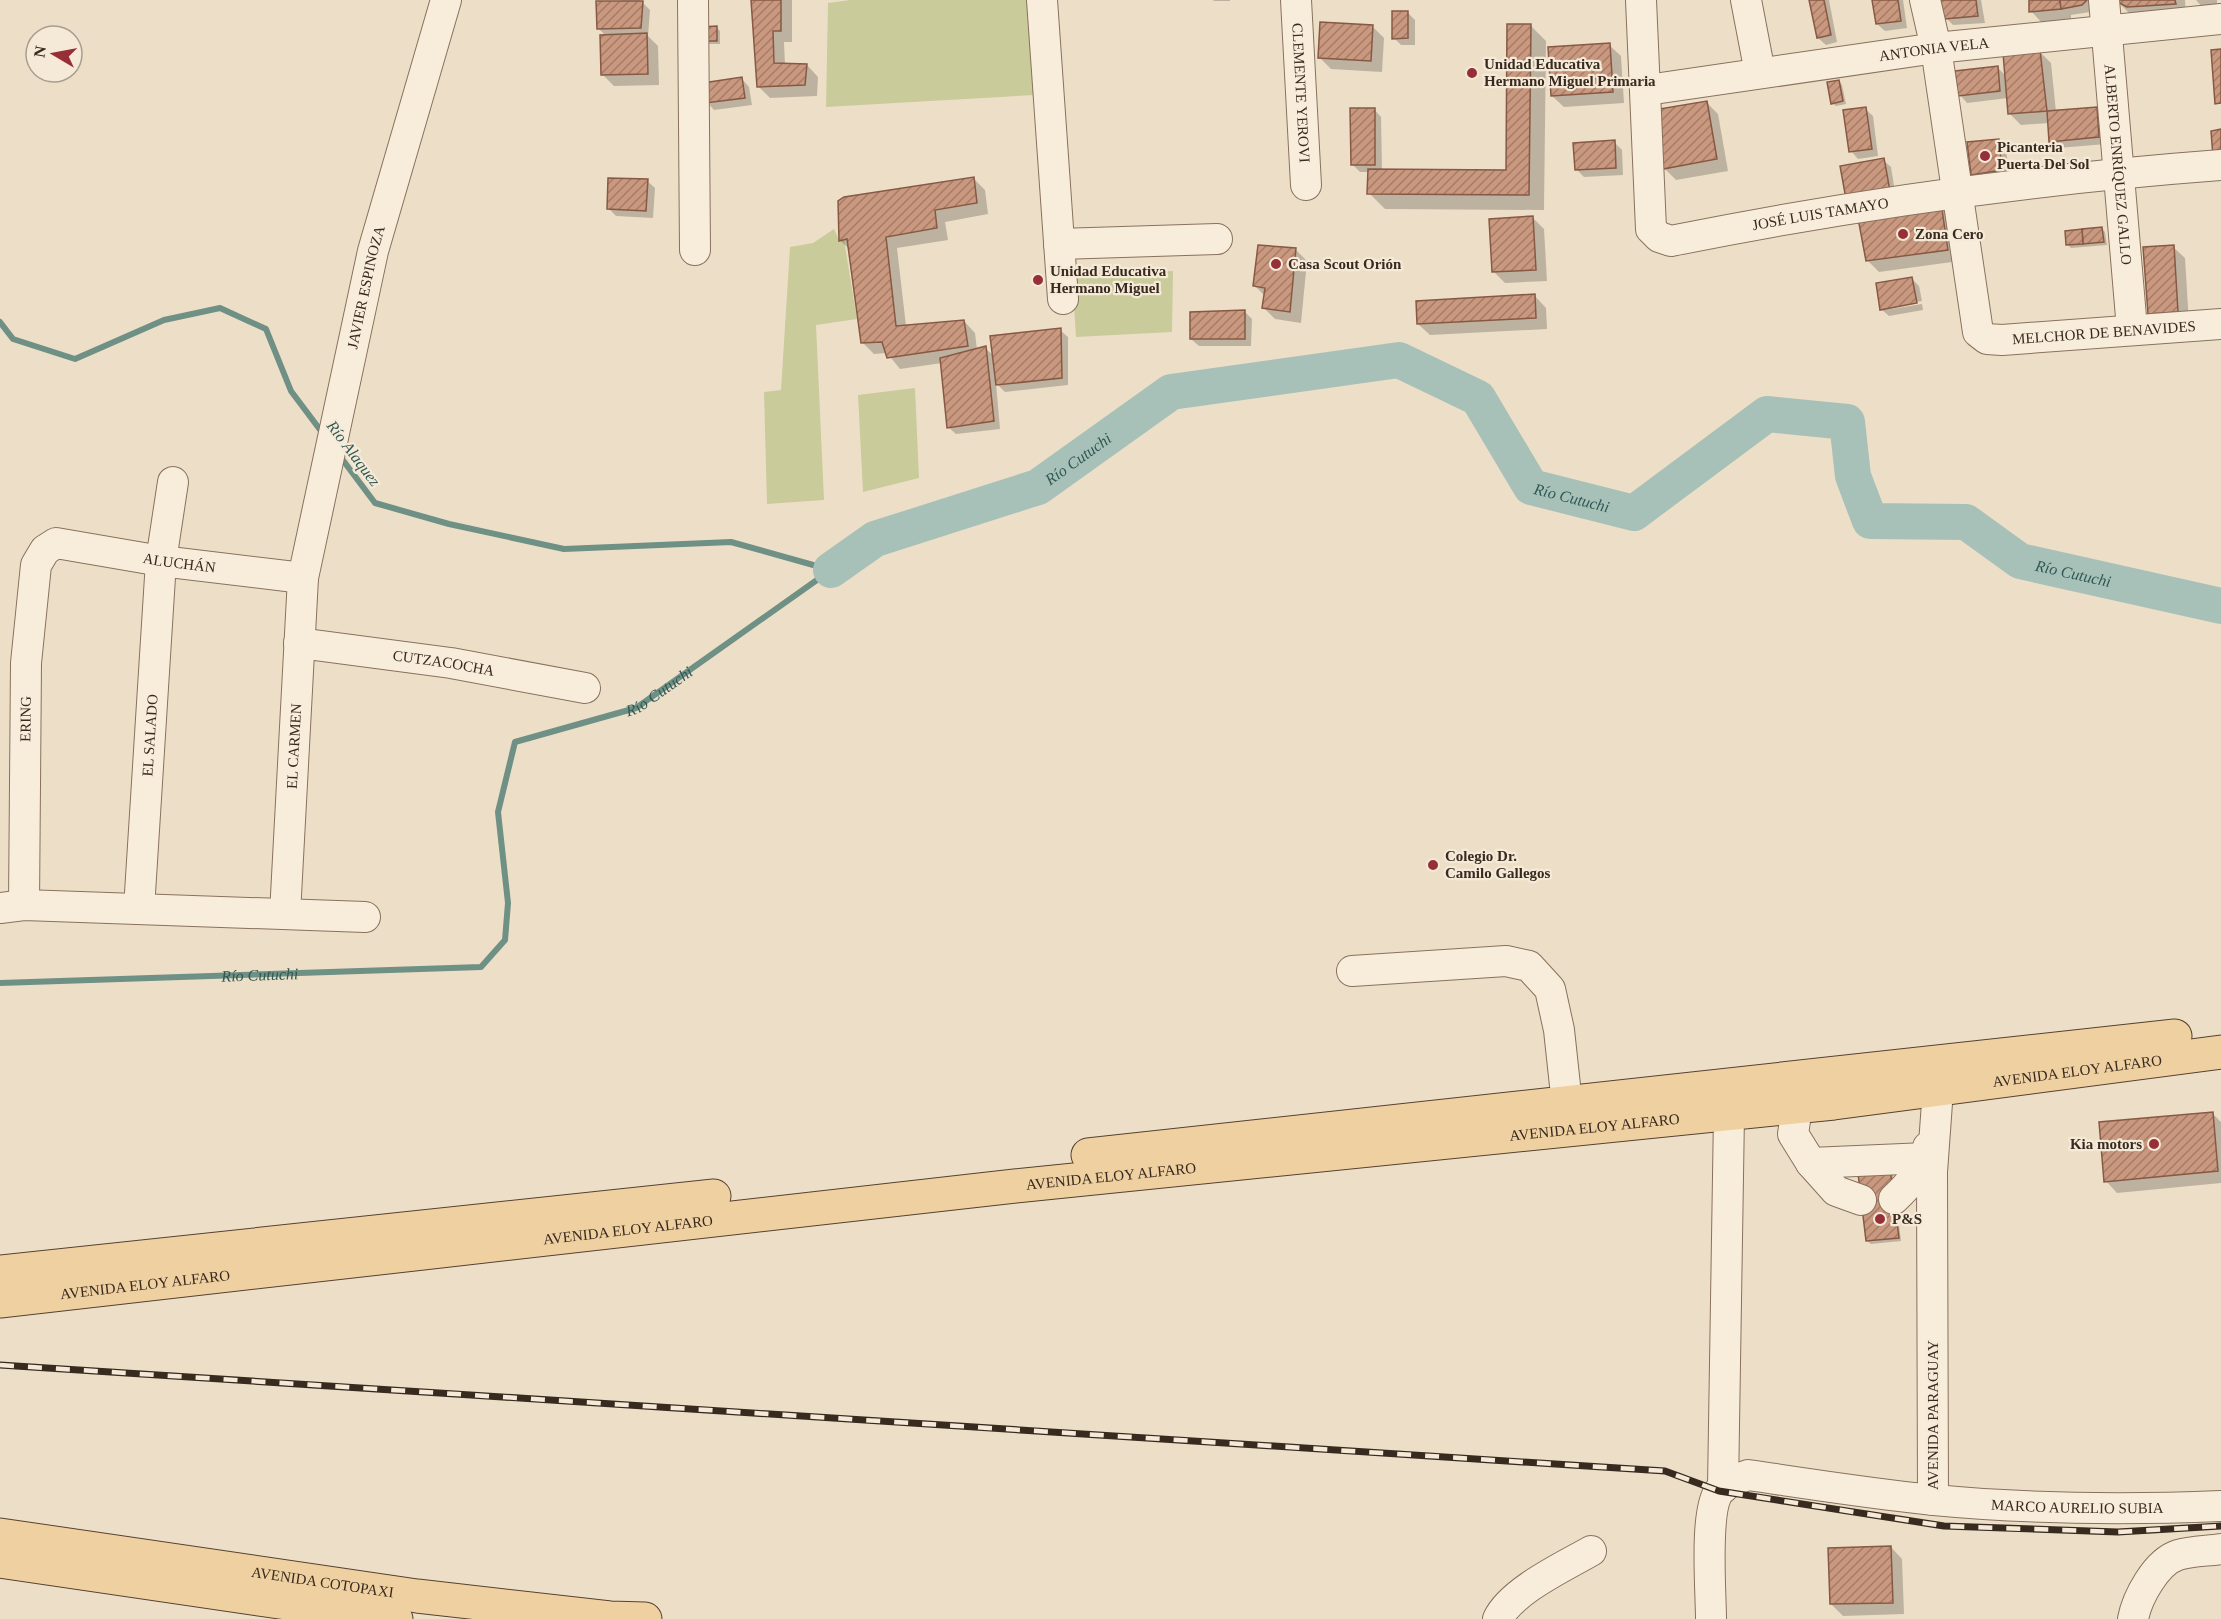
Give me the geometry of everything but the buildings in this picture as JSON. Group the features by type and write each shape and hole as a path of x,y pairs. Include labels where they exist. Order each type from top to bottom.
{"main road":[{"name":"AVENIDA ELOY ALFARO","path":"0,1272 1568,1104 2221,1030"},
{"name":"AVENIDA ELOY ALFARO","path":"0,1301 1015,1186 1797,1107 2221,1052"},
{"name":"AVENIDA COTOPAXI","path":"0,1535 417,1596 610,1618 645,1619"},
{"name":"AVENIDA COTOPAXI","path":"0,1561 396,1619"}],"street":[{"name":"JAVIER ESPINOZA","path":"305,569 373,251 446,0"},
{"path":"693,0 695,250"},
{"path":"1042,0 1063,299"},
{"name":"CLEMENTE YEROVI","path":"1296,0 1306,185"},
{"name":"JOSÉ LUIS TAMAYO","path":"1641,0 1647,90 1651,229 1659,237 1671,241 1803,214 1957,190 2221,165"},
{"path":"1746,0 1760,73"},
{"path":"1925,0 1936,48 1957,190"},
{"name":"ANTONIA VELA","path":"1647,90 1936,48 2105,15 2221,19"},
{"name":"ALBERTO ENRÍQUEZ GALLO","path":"2105,15 2132,329"},
{"name":"MELCHOR DE BENAVIDES","path":"1957,190 1978,332 1987,339 2002,340 2221,324"},
{"path":"1059,244 1217,238"},
{"name":"EL SALADO","path":"139,909 161,561 173,482"},
{"name":"ALUCHÁN","path":"56,543 161,561 305,569"},
{"name":"ERING","path":"12,907 26,663 36,565 45,550 56,543"},
{"name":"EL CARMEN","path":"285,914 305,569"},
{"name":"CUTZACOCHA","path":"299,643 451,663 585,688"},
{"path":"12,907 365,917"},
{"path":"1352,971 1506,961 1529,966 1550,989 1568,1104"},
{"name":"AVENIDA PARAGUAY","path":"1723,1488 1729,1482 1748,1475 1933,1500 1932,1172 1938,1089"},
{"path":"1797,1107 1793,1134 1811,1163 1836,1191 1861,1200"},
{"path":"1711,1619 1711,1508 1723,1488 1729,1114"},
{"path":"1894,1198 1910,1184 1926,1158 1935,1124"},
{"path":"1811,1163 1926,1158"},
{"name":"MARCO AURELIO SUBIA","path":"1933,1500 2034,1507 2157,1509 2221,1506"},
{"path":"2133,1619 2136,1605 2152,1576 2177,1555 2221,1549"},
{"path":"1498,1619 1506,1608 1537,1582 1591,1551"}],"green space":[{"path":"850,0 1027,0 1034,95 826,107 828,3"},
{"path":"834,229 839,240 844,240 857,319 816,325 824,500 767,504 764,392 781,390 790,247 813,243"},
{"path":"1173,271 1172,332 1076,337 1072,274"},
{"path":"915,388 919,478 863,492 858,395"}],"waterway":[{"name":"Río Alaquez","path":"0,322 13,339 75,359 164,320 220,308 266,329 291,391 324,435"},
{"name":"Río Cutuchi","path":"831,570 875,539 1038,487 1171,392 1399,360 1478,398 1531,487 1634,513 1767,414 1847,422 1853,476 1870,521 1966,522 2020,561 2221,606"},
{"name":"Río Alaquez","path":"339,455 375,503 449,524 564,549 731,542 831,570"},
{"name":"Río Cutuchi","path":"0,983 481,967 505,940 508,903 498,812 515,742 636,708 831,570"}],"railway":[{"path":"0,1365 1665,1471 1719,1491 1944,1526 2118,1532 2221,1526"}],"place":[{"name":"Unidad Educativa Hermano Miguel Primaria","path":"1472,73"},
{"name":"Picanteria Puerta Del Sol","path":"1985,156"},
{"name":"Zona Cero","path":"1903,234"},
{"name":"Casa Scout Orión","path":"1276,264"},
{"name":"Unidad Educativa Hermano Miguel","path":"1038,280"},
{"name":"Colegio Dr. Camilo Gallegos","path":"1433,865"},
{"name":"Kia motors","path":"2154,1144"},
{"name":"P&S","path":"1880,1219"}]}
